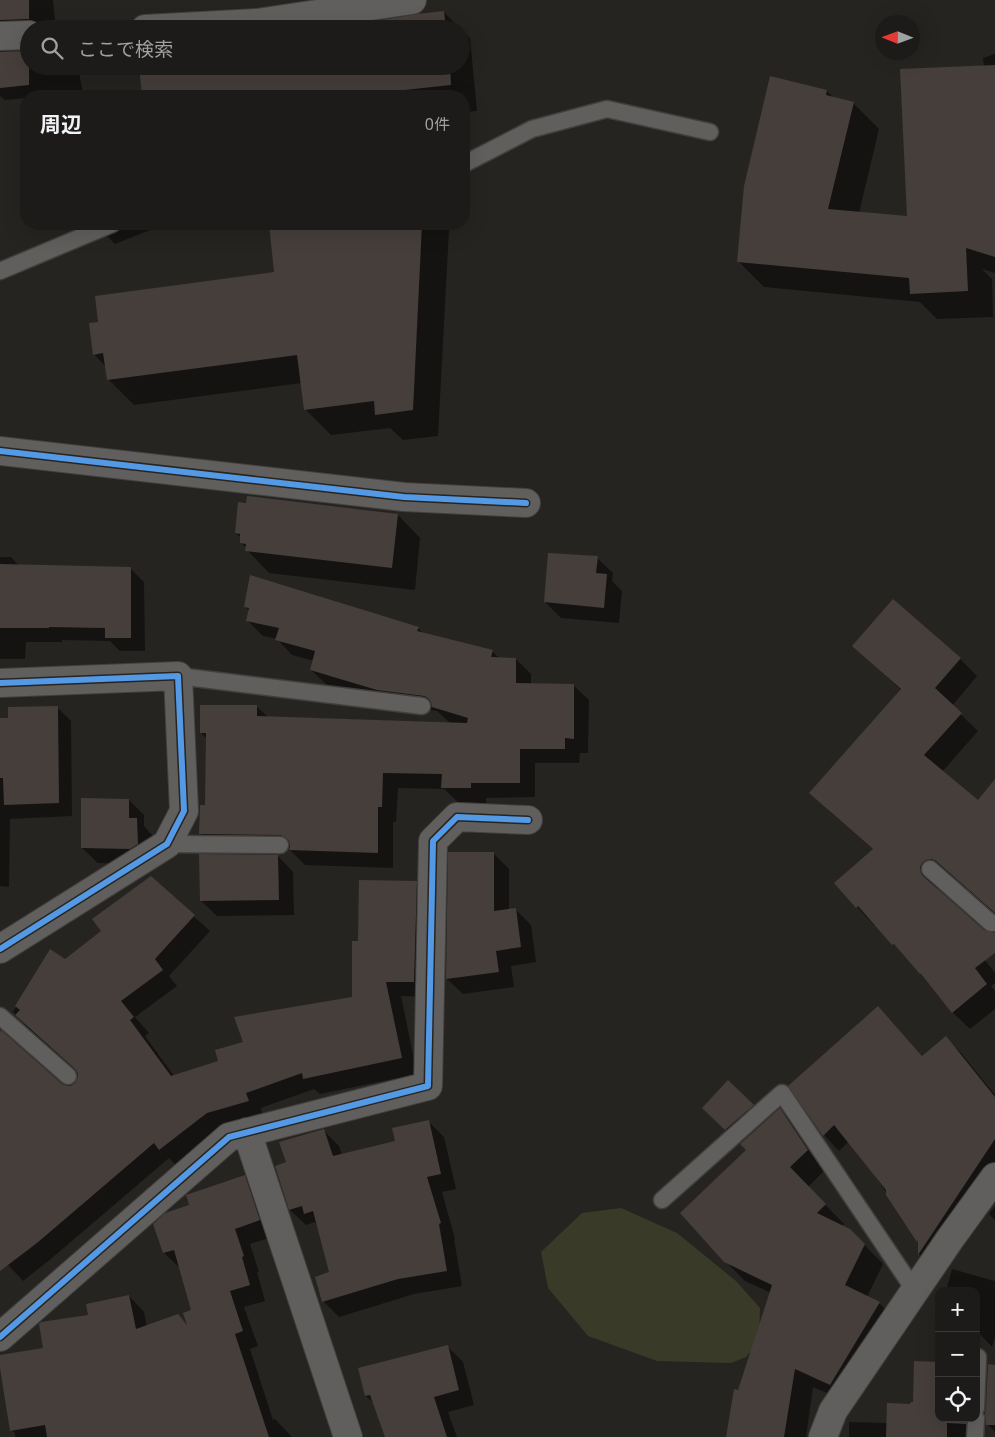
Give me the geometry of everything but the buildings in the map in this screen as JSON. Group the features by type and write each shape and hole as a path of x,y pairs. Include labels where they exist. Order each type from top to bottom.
{"street":[{"path":"277,20 412,0"},
{"path":"0,36 20,35"},
{"path":"0,451 404,497 526,503"},
{"path":"0,683 178,676 184,811 167,844 0,949"},
{"path":"0,1336 229,1137 428,1086 433,841 458,817 528,820"},
{"path":"247,1132 348,1437"},
{"path":"822,1437 833,1411 995,1177"}],"lane":[{"path":"470,161 532,129 607,109 710,132"},
{"path":"0,270 97,230"},
{"path":"178,676 422,706"},
{"path":"167,844 280,845"},
{"path":"930,869 991,923 995,923"},
{"path":"0,1016 68,1076"},
{"path":"662,1200 782,1093 915,1291"},
{"path":"975,1437 976,1422"}],"green space":[{"path":"621,1208 677,1233 736,1281 760,1308 759,1341 746,1357 731,1363 657,1361 588,1336 548,1288 541,1252 582,1213"}],"cycle path":[{"path":"0,451 404,497 526,503"},
{"path":"0,683 178,676 184,811 167,844 0,949"},
{"path":"0,1337 229,1137 428,1086 433,841 457,817 528,820"}]}
